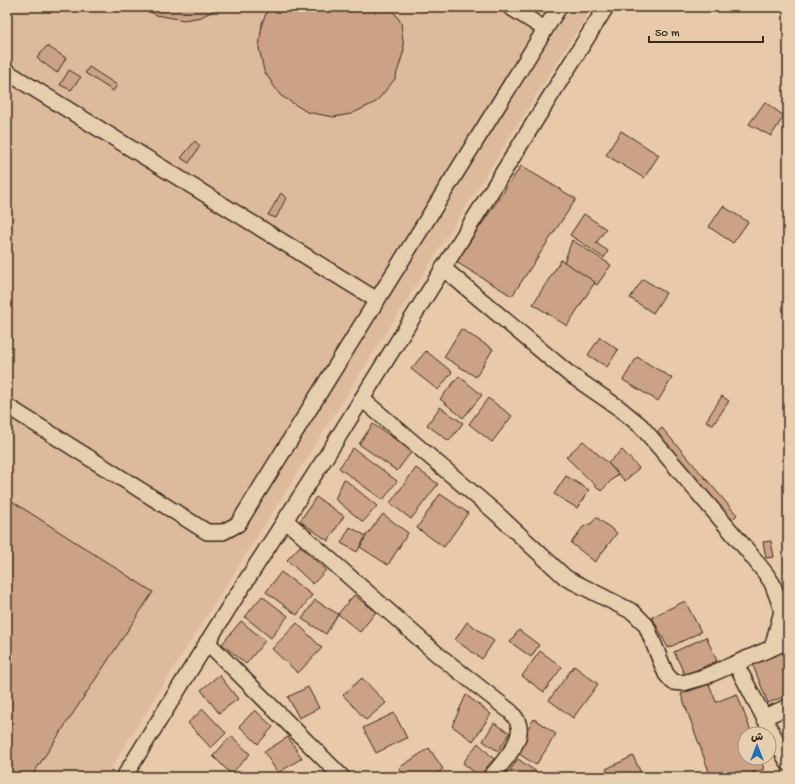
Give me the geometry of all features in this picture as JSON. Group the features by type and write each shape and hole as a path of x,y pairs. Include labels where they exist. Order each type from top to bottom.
{"street":[{"path":"510,7 545,29"},
{"path":"7,406 207,532 223,532 238,524 559,7"},
{"path":"124,777 207,642 327,455 606,7"},
{"path":"9,78 377,300"},
{"path":"443,268 568,373 619,408 641,426 747,550 772,583 785,616 772,648"},
{"path":"362,399 495,512 566,578 633,612 646,625 666,674 673,682 683,683 704,676 736,664 788,641"},
{"path":"286,520 437,654 511,712 518,723 519,735 513,748 491,777"},
{"path":"207,642 342,777"},
{"path":"736,664 788,763"},
{"path":"764,717 788,707"}],"shaded area":[{"path":"7,7 592,7 105,777 7,777"}],"building":[{"path":"142,7 221,7 201,17 184,20 156,15"},
{"path":"269,7 391,7 401,23 404,50 395,79 376,102 351,114 334,117 307,112 280,95 264,71 259,48 262,23"},
{"path":"47,46 66,58 57,73 37,58"},
{"path":"89,67 117,85 113,91 85,73"},
{"path":"69,70 81,77 71,90 60,85"},
{"path":"765,102 784,116 771,136 749,124"},
{"path":"621,131 659,155 644,178 606,155"},
{"path":"195,141 200,146 189,163 181,158"},
{"path":"521,166 576,199 512,296 456,262"},
{"path":"281,193 286,198 276,218 268,215"},
{"path":"723,206 748,222 733,243 709,227"},
{"path":"584,214 606,229 596,243 608,251 604,258 570,235"},
{"path":"572,240 611,265 597,285 564,263"},
{"path":"561,260 595,282 567,326 533,304"},
{"path":"643,279 666,293 653,313 630,298"},
{"path":"461,329 493,349 476,377 444,357"},
{"path":"600,337 618,350 607,367 588,355"},
{"path":"426,351 452,372 438,390 411,369"},
{"path":"637,357 672,378 658,401 623,380"},
{"path":"459,376 482,395 463,418 440,399"},
{"path":"722,396 729,401 713,425 706,421"},
{"path":"488,398 512,416 492,442 469,424"},
{"path":"440,407 463,423 449,441 427,425"},
{"path":"373,424 412,451 397,471 359,444"},
{"path":"662,428 737,515 730,522 655,434"},
{"path":"583,441 618,474 601,491 566,457"},
{"path":"353,448 397,481 383,500 339,468"},
{"path":"622,450 639,468 625,481 608,463"},
{"path":"416,468 438,484 411,519 390,503"},
{"path":"566,476 589,490 577,508 554,494"},
{"path":"344,479 377,506 363,522 335,499"},
{"path":"440,494 468,513 444,547 417,528"},
{"path":"316,497 344,516 328,541 300,521"},
{"path":"7,498 153,592 31,777 18,777 7,770"},
{"path":"383,514 408,533 388,565 360,547 366,536"},
{"path":"596,517 617,533 595,562 571,543 583,527 592,523"},
{"path":"350,527 366,536 357,552 341,543"},
{"path":"771,541 774,557 766,558 763,542"},
{"path":"300,546 326,570 313,584 287,560"},
{"path":"281,572 312,595 297,615 266,592"},
{"path":"354,595 376,612 360,632 338,614"},
{"path":"262,596 288,616 271,638 245,617"},
{"path":"315,600 338,614 326,634 302,619"},
{"path":"685,601 701,632 668,648 652,617"},
{"path":"241,621 265,641 246,664 222,644"},
{"path":"467,622 494,641 482,659 455,640"},
{"path":"297,623 322,648 298,673 272,649"},
{"path":"519,630 539,645 531,657 510,642"},
{"path":"706,637 717,661 685,675 674,652"},
{"path":"788,648 788,695 768,703 752,663"},
{"path":"540,651 562,667 544,692 522,676"},
{"path":"574,666 598,684 573,718 549,700"},
{"path":"219,675 238,699 219,713 201,690"},
{"path":"362,678 386,703 366,720 343,695"},
{"path":"709,684 716,702 737,694 749,726 737,726 737,766 763,766 764,769 741,777 711,777 681,694"},
{"path":"308,687 319,708 299,718 288,697"},
{"path":"466,695 491,714 473,741 452,726"},
{"path":"203,709 226,733 211,748 188,723"},
{"path":"255,710 273,727 258,744 239,726"},
{"path":"394,713 407,738 376,753 363,728"},
{"path":"534,719 556,734 536,765 513,750"},
{"path":"494,723 510,733 498,751 483,741"},
{"path":"231,736 250,754 231,774 213,756"},
{"path":"288,737 302,758 278,773 264,752"},
{"path":"478,743 494,759 479,776 463,763"},
{"path":"429,748 443,769 432,777 404,777 399,768"},
{"path":"633,756 643,777 609,777 606,769"},
{"path":"518,759 538,773 536,777 505,777"}]}
